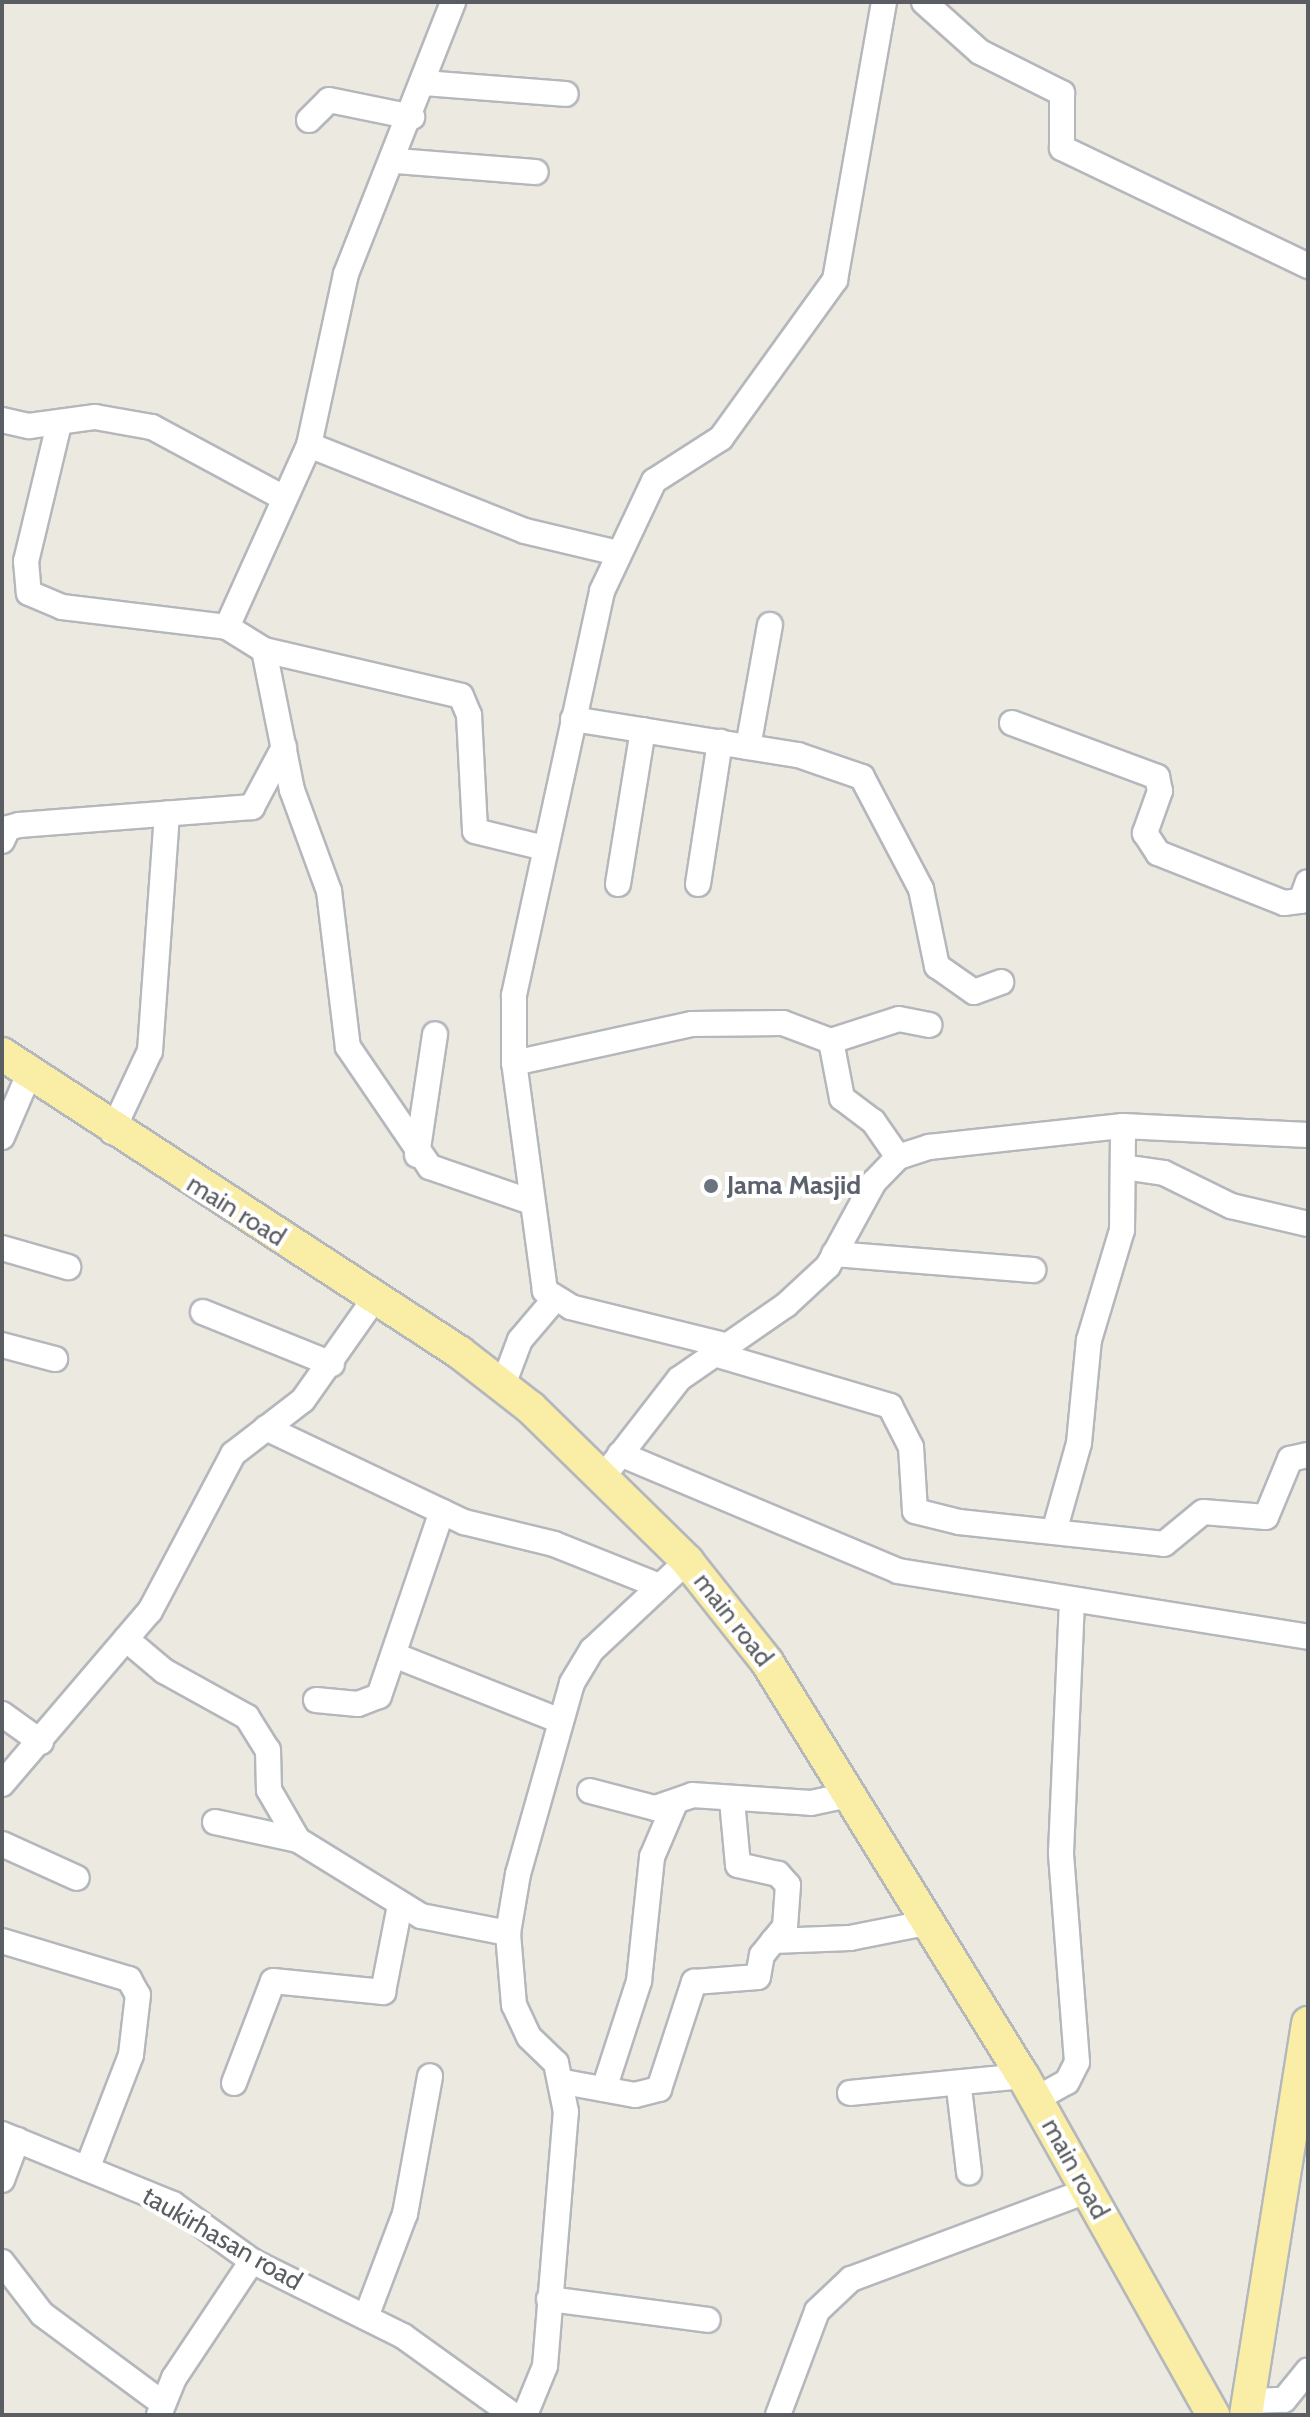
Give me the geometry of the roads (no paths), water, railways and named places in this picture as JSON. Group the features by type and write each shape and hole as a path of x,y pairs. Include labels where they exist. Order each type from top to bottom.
{"main road":[{"name":"main road","path":"2,1054 112,1132 375,1298 503,1385 612,1466 759,1650 1030,2088 1213,2415"},
{"path":"1249,2408 1308,2023"}],"street":[{"path":"227,627 282,497 309,445 346,274 396,161 453,2"},
{"path":"884,2 835,280 721,438 654,481 617,553 573,719 514,995 514,1063 540,1271 554,1300 890,1406 911,1447 913,1504 920,1514 1164,1544 1203,1512 1266,1517 1290,1459 1308,1455"},
{"path":"924,2 980,52 1062,93 1062,148 1308,266"},
{"path":"423,83 566,94"},
{"path":"309,120 329,100 412,117"},
{"path":"396,161 536,172"},
{"path":"2,420 59,424 95,417 152,427 282,497"},
{"path":"59,424 26,561 29,593 62,607 227,627 264,650 461,696 475,831 545,848"},
{"path":"309,445 525,531 617,553"},
{"path":"748,747 770,625"},
{"path":"264,650 284,747 329,891 348,1047 417,1155 450,1178 531,1202"},
{"path":"573,719 748,747 862,777 921,889 937,966 974,992 1001,982"},
{"path":"1012,723 1157,777 1160,791 1145,833 1158,853 1284,903 1301,901 1308,882"},
{"path":"618,884 643,730"},
{"path":"698,884 720,742"},
{"path":"2,841 8,828 19,825 252,807 284,747"},
{"path":"112,1132 150,1051 167,814"},
{"path":"514,1063 692,1024 783,1023 831,1041 899,1019 929,1025"},
{"path":"417,1155 435,1034"},
{"path":"831,1041 842,1098 873,1121 898,1157"},
{"path":"2,1137 29,1074"},
{"path":"1054,1532 1079,1443 1089,1340 1122,1230 1123,1126"},
{"path":"1308,1135 1123,1126 929,1147 898,1157 874,1182 834,1254 786,1305 717,1349 679,1379 612,1466 898,1571 1308,1637"},
{"path":"1123,1167 1173,1176 1231,1206 1308,1224"},
{"path":"2,1248 68,1267"},
{"path":"834,1254 1033,1270"},
{"path":"2,1784 126,1639 179,1563 233,1454 266,1428 332,1364 375,1298"},
{"path":"503,1385 520,1340 554,1300"},
{"path":"203,1312 332,1364"},
{"path":"2,1345 55,1359"},
{"path":"266,1428 442,1511 657,1585"},
{"path":"316,1700 371,1702 394,1655 442,1511"},
{"path":"525,2415 545,2366 564,2082 518,2021 508,1933 558,1720 592,1650 657,1585 687,1561"},
{"path":"850,2093 1030,2088 1067,2082 1077,2062 1061,1853 1072,1601"},
{"path":"126,1639 164,1671 247,1717 268,1750 269,1790 298,1840"},
{"path":"394,1655 558,1720"},
{"path":"2,1714 41,1742"},
{"path":"590,1791 655,1808 692,1795 811,1803 848,1795"},
{"path":"564,2082 635,2095 659,2089 694,1982 755,1980 773,1941 785,1927 788,1885 778,1874 738,1865 732,1800"},
{"path":"604,2089 639,1981 652,1857 675,1803"},
{"path":"215,1822 298,1840 400,1905 445,1923 508,1933"},
{"path":"2,1844 77,1878"},
{"path":"234,2083 273,1981 383,1992 400,1905"},
{"path":"773,1941 850,1938 926,1923"},
{"path":"2,1941 129,1979 138,1995 131,2055 87,2169"},
{"path":"366,2317 405,2214 430,2076"},
{"path":"959,2088 969,2172"},
{"path":"2,2180 9,2137"},
{"name":"taukirhasan road","path":"9,2137 173,2204 252,2261 366,2317 513,2415"},
{"path":"778,2415 817,2311 851,2279 1086,2191"},
{"path":"2,2262 42,2314 160,2409 252,2261"},
{"path":"549,2299 708,2320"},
{"path":"1249,2408 1284,2400 1308,2370"}],"place":[{"name":"Jama Masjid","path":"711,1186"}]}
